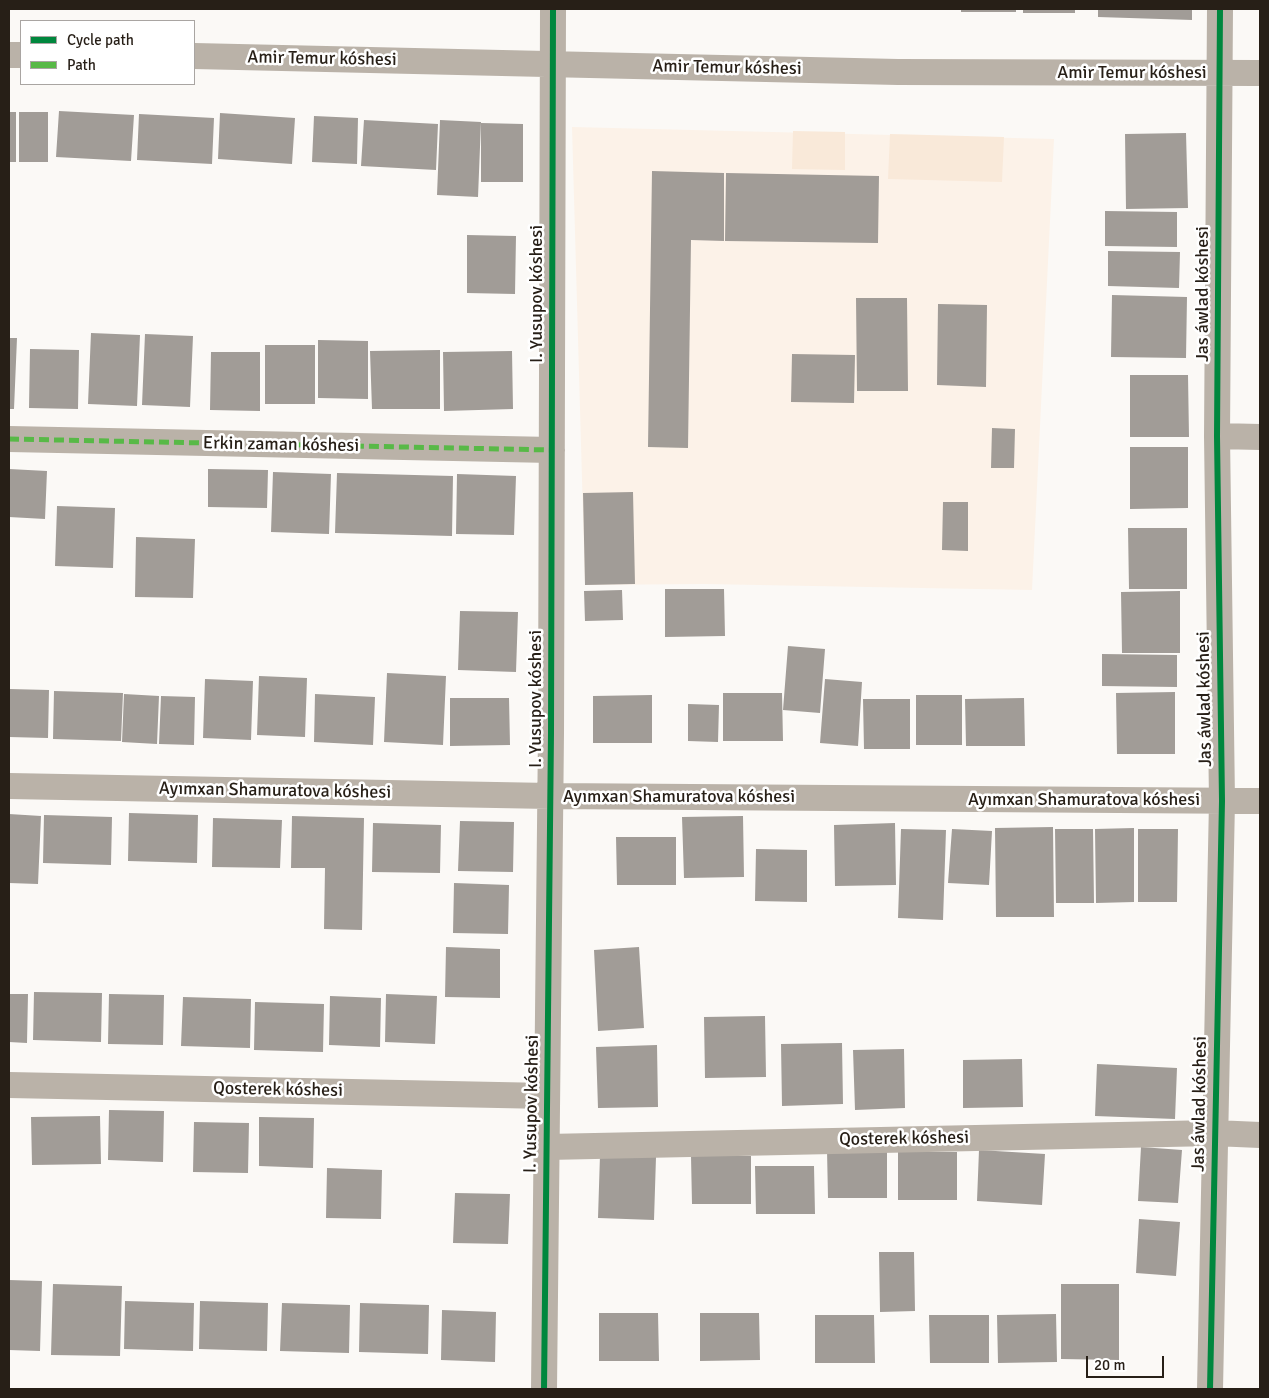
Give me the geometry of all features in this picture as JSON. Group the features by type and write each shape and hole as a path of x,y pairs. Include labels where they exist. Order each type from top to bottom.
{"street":[{"name":"I. Yusupov kóshesi","path":"544,1389 550,796 553,9"},
{"name":"Jas áwlad kóshesi","path":"1210,1389 1222,801 1217,436 1220,9"},
{"name":"Amir Temur kóshesi","path":"195,56 953,73 1260,73"},
{"path":"1217,436 1260,437"},
{"name":"Erkin zaman kóshesi","path":"9,439 552,450"},
{"name":"Ayımxan Shamuratova kóshesi","path":"9,786 550,796 1260,801"},
{"name":"Qosterek kóshesi","path":"9,1085 547,1096"},
{"name":"Qosterek kóshesi","path":"547,1147 1214,1133 1260,1135"}],"shaded area":[{"path":"572,127 1054,139 1032,590 704,584 585,585"},
{"path":"793,131 845,132 845,170 792,169"},
{"path":"890,134 1004,137 1002,182 888,179"}],"building":[{"path":"961,9 1016,9 1016,12 961,12"},
{"path":"1023,9 1075,9 1075,13 1023,13"},
{"path":"1098,9 1192,9 1192,20 1098,17"},
{"path":"59,111 134,115 131,161 56,157"},
{"path":"9,112 16,112 16,162 9,162"},
{"path":"19,112 48,112 48,162 19,162"},
{"path":"220,113 295,118 292,164 218,159"},
{"path":"139,114 214,118 212,164 137,160"},
{"path":"314,116 358,118 357,164 312,162"},
{"path":"364,120 438,124 436,170 361,166"},
{"path":"440,120 481,122 478,197 437,195"},
{"path":"481,123 523,124 523,182 481,182"},
{"path":"1186,133 1188,208 1126,209 1125,134"},
{"path":"652,171 724,173 724,241 691,240 688,448 648,447"},
{"path":"726,173 879,176 878,243 725,241"},
{"path":"1105,211 1177,212 1177,247 1105,246"},
{"path":"467,235 516,236 515,294 467,293"},
{"path":"1108,251 1180,252 1179,288 1108,286"},
{"path":"1112,295 1187,297 1186,358 1111,357"},
{"path":"856,298 907,298 908,391 857,391"},
{"path":"938,304 987,305 986,387 937,385"},
{"path":"91,333 140,335 137,406 88,404"},
{"path":"145,334 193,336 190,407 142,405"},
{"path":"9,338 17,338 14,409 9,409"},
{"path":"318,340 368,341 368,399 318,398"},
{"path":"265,345 315,345 315,404 265,404"},
{"path":"30,349 79,350 78,409 29,408"},
{"path":"440,350 440,409 372,409 370,351"},
{"path":"512,351 513,409 444,411 443,352"},
{"path":"211,352 260,352 260,411 210,410"},
{"path":"792,354 855,355 854,403 791,402"},
{"path":"1130,375 1188,375 1189,437 1130,437"},
{"path":"992,428 1015,429 1014,468 991,468"},
{"path":"1130,447 1188,447 1188,508 1130,509"},
{"path":"9,469 47,471 45,519 9,517"},
{"path":"208,469 268,470 267,508 208,507"},
{"path":"273,472 331,474 329,534 271,532"},
{"path":"337,473 453,476 452,536 335,533"},
{"path":"457,474 516,476 514,535 456,534"},
{"path":"633,492 635,584 585,585 583,493"},
{"path":"943,502 968,502 968,551 942,550"},
{"path":"57,506 115,508 113,568 55,566"},
{"path":"1128,528 1187,528 1187,589 1129,589"},
{"path":"136,537 195,539 193,598 135,597"},
{"path":"665,589 724,589 725,636 665,637"},
{"path":"622,590 623,620 585,621 584,591"},
{"path":"1180,591 1180,653 1122,653 1121,592"},
{"path":"460,611 518,612 516,672 458,670"},
{"path":"788,646 825,649 820,713 783,710"},
{"path":"1102,654 1177,655 1177,687 1102,686"},
{"path":"387,673 446,676 443,745 384,742"},
{"path":"259,676 307,678 305,737 257,735"},
{"path":"205,679 253,681 251,740 203,738"},
{"path":"825,679 862,682 858,746 820,743"},
{"path":"9,689 49,690 48,738 9,737"},
{"path":"54,691 123,693 121,741 53,739"},
{"path":"1175,692 1175,754 1117,754 1116,693"},
{"path":"723,693 782,693 783,741 723,741"},
{"path":"124,694 159,696 157,744 122,742"},
{"path":"315,694 375,697 373,745 314,742"},
{"path":"652,695 652,743 593,743 593,696"},
{"path":"916,695 962,695 962,745 916,745"},
{"path":"161,696 195,697 194,745 159,744"},
{"path":"450,698 509,698 510,745 450,746"},
{"path":"1024,698 1025,746 966,746 965,699"},
{"path":"863,699 910,699 910,749 864,749"},
{"path":"688,704 719,705 718,742 688,741"},
{"path":"129,813 198,815 197,863 128,861"},
{"path":"9,814 41,816 38,884 9,883"},
{"path":"44,815 112,817 111,865 43,863"},
{"path":"292,816 364,818 362,930 324,929 325,868 291,868"},
{"path":"743,816 744,877 684,878 682,817"},
{"path":"213,818 282,820 280,868 212,867"},
{"path":"460,821 514,822 513,872 458,871"},
{"path":"373,823 441,825 440,873 372,872"},
{"path":"895,823 896,885 835,886 834,825"},
{"path":"1053,827 1054,917 996,917 995,828"},
{"path":"1134,828 1134,902 1096,903 1095,829"},
{"path":"901,829 946,830 943,920 898,918"},
{"path":"952,829 992,831 989,885 948,883"},
{"path":"1055,829 1093,829 1094,903 1056,903"},
{"path":"1138,829 1178,829 1177,902 1138,902"},
{"path":"616,837 676,837 676,885 617,885"},
{"path":"756,849 807,850 807,902 755,901"},
{"path":"454,883 509,885 508,934 453,933"},
{"path":"446,947 500,949 500,998 445,997"},
{"path":"639,947 644,1028 598,1031 594,950"},
{"path":"34,992 102,993 101,1042 33,1040"},
{"path":"9,994 28,994 27,1043 9,1042"},
{"path":"109,994 164,995 163,1045 108,1044"},
{"path":"386,994 437,996 435,1044 385,1042"},
{"path":"330,996 381,998 380,1047 329,1045"},
{"path":"183,997 251,999 250,1048 181,1046"},
{"path":"255,1002 324,1004 323,1052 254,1050"},
{"path":"765,1016 766,1077 705,1078 704,1017"},
{"path":"842,1043 843,1104 782,1106 781,1044"},
{"path":"657,1045 658,1107 598,1108 596,1047"},
{"path":"904,1049 905,1108 855,1110 853,1050"},
{"path":"1022,1059 1023,1107 963,1108 963,1060"},
{"path":"1097,1064 1177,1068 1175,1119 1095,1116"},
{"path":"109,1110 164,1111 163,1162 108,1160"},
{"path":"100,1116 101,1164 32,1165 31,1117"},
{"path":"259,1117 314,1118 313,1168 259,1166"},
{"path":"194,1122 249,1123 248,1173 193,1172"},
{"path":"1141,1147 1182,1150 1178,1203 1138,1201"},
{"path":"827,1150 887,1150 887,1198 828,1198"},
{"path":"979,1150 1045,1154 1042,1205 977,1201"},
{"path":"898,1152 957,1152 957,1200 898,1200"},
{"path":"600,1155 656,1157 654,1220 598,1218"},
{"path":"691,1156 751,1156 751,1204 692,1204"},
{"path":"755,1166 814,1166 815,1214 756,1214"},
{"path":"327,1168 382,1170 381,1219 326,1218"},
{"path":"455,1193 510,1194 508,1244 453,1243"},
{"path":"1139,1219 1180,1222 1176,1276 1136,1273"},
{"path":"879,1252 914,1252 915,1311 880,1312"},
{"path":"9,1280 42,1281 40,1351 9,1350"},
{"path":"53,1284 122,1286 120,1356 51,1355"},
{"path":"1061,1284 1119,1284 1119,1360 1061,1359"},
{"path":"125,1301 194,1303 193,1351 124,1349"},
{"path":"200,1301 268,1303 267,1351 199,1349"},
{"path":"282,1303 350,1305 349,1353 280,1351"},
{"path":"360,1303 429,1305 428,1354 359,1352"},
{"path":"442,1310 496,1312 495,1362 441,1360"},
{"path":"599,1313 658,1313 659,1361 599,1361"},
{"path":"700,1313 759,1313 760,1360 700,1361"},
{"path":"1056,1314 1057,1362 998,1363 997,1315"},
{"path":"815,1315 874,1315 875,1363 815,1363"},
{"path":"929,1315 989,1315 989,1363 930,1363"}],"marked path":[{"path":"9,439 552,450"}],"cycle path":[{"path":"544,1389 551,733 553,9"},
{"path":"1210,1389 1222,801 1217,436 1220,9"}]}
